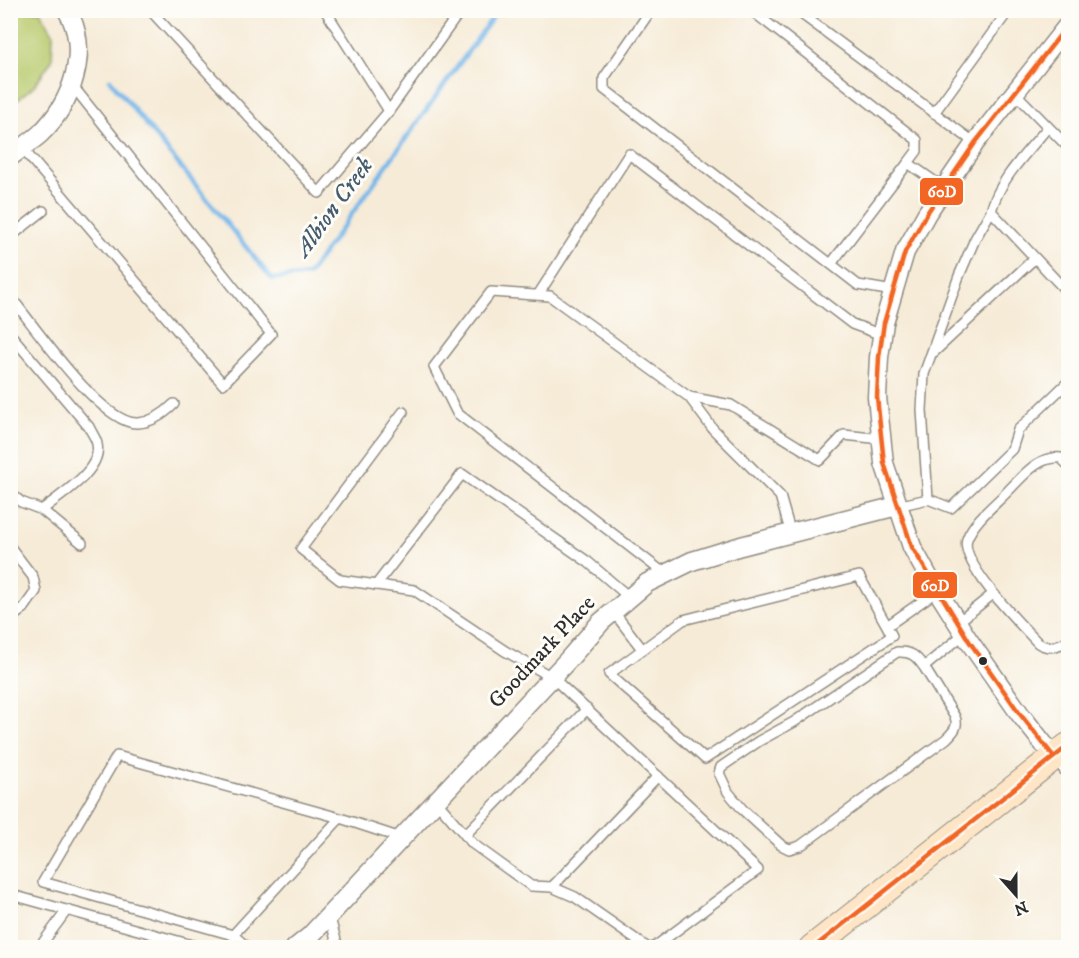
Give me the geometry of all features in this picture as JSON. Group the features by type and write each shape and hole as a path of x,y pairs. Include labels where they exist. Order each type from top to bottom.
{"main road":[{"path":"812,948 1064,759"}],"street":[{"path":"16,153 41,133 59,110 72,85 78,55 78,40 67,10"},
{"path":"1064,759 1020,714 960,628 912,547 884,463 877,397 882,335 905,252 927,213 975,143 1068,25"},
{"name":"Goodmark Place","path":"295,948 309,936 628,597 647,584 692,561 897,506"}],"lane":[{"path":"150,10 319,193 389,111 461,10"},
{"path":"325,10 389,111"},
{"path":"651,10 604,78 604,89 858,285 893,291"},
{"path":"751,10 917,140 917,152 831,264"},
{"path":"796,10 975,143"},
{"path":"934,112 1009,10"},
{"path":"16,153 223,384 271,334 72,85"},
{"path":"1015,93 1068,147"},
{"path":"928,499 922,410 924,374 959,276 975,239 991,211 995,196 1007,177 1048,127"},
{"path":"538,295 629,154 852,324 882,335"},
{"path":"908,163 944,188"},
{"path":"10,237 43,211"},
{"path":"991,211 1068,293"},
{"path":"932,354 1035,258"},
{"path":"665,574 457,413 434,368 491,292 550,296 689,397 713,429 780,496 791,534"},
{"path":"10,296 87,392 117,417 137,423 160,417 174,404"},
{"path":"10,334 89,427 97,444 97,460 90,470 42,510"},
{"path":"897,506 928,499 951,508 1012,449 1018,430 1068,382"},
{"path":"689,397 731,405 820,460 844,435 882,439"},
{"path":"403,412 301,549 340,580 414,590 505,651 552,677 758,870 653,948"},
{"path":"1068,465 1061,458 1050,457 1033,467 973,527 966,542 968,556 993,594 1038,643 1046,648 1068,641"},
{"path":"376,585 462,474 588,562 628,597"},
{"path":"10,493 21,502 42,510 82,543"},
{"path":"10,547 33,577 36,591 24,608 10,619"},
{"path":"860,576 887,626 892,636 705,759 609,674 683,620 860,576"},
{"path":"887,626 937,591"},
{"path":"924,667 993,594"},
{"path":"613,611 642,649"},
{"path":"907,651 924,667 955,717 956,729 946,740 800,846 789,849 781,845 743,810 728,792 719,773 722,767 759,741 794,722 897,652 907,651"},
{"path":"465,835 587,709"},
{"path":"248,948 233,935 43,882 117,756 340,818 401,838"},
{"path":"552,887 658,776"},
{"path":"436,801 474,844 531,886 552,887 576,897 648,948"},
{"path":"233,935 340,818"},
{"path":"10,897 12,895 203,948"},
{"path":"39,948 67,910"},
{"path":"329,914 338,948"}],"green space":[{"path":"11,10 40,11 53,33 52,60 34,86 11,105"}],"waterway":[{"name":"Albion Creek","path":"110,80 272,279 308,275 498,10"},
{"name":"Albion Creek","path":"10,114 13,111"}],"transit line":[{"name":"60D","path":"1054,757 1020,714 969,641 912,547 884,463 877,397 884,323 905,252 927,213 975,143 1068,25"},
{"name":"60D","path":"813,948 1068,746"}]}
